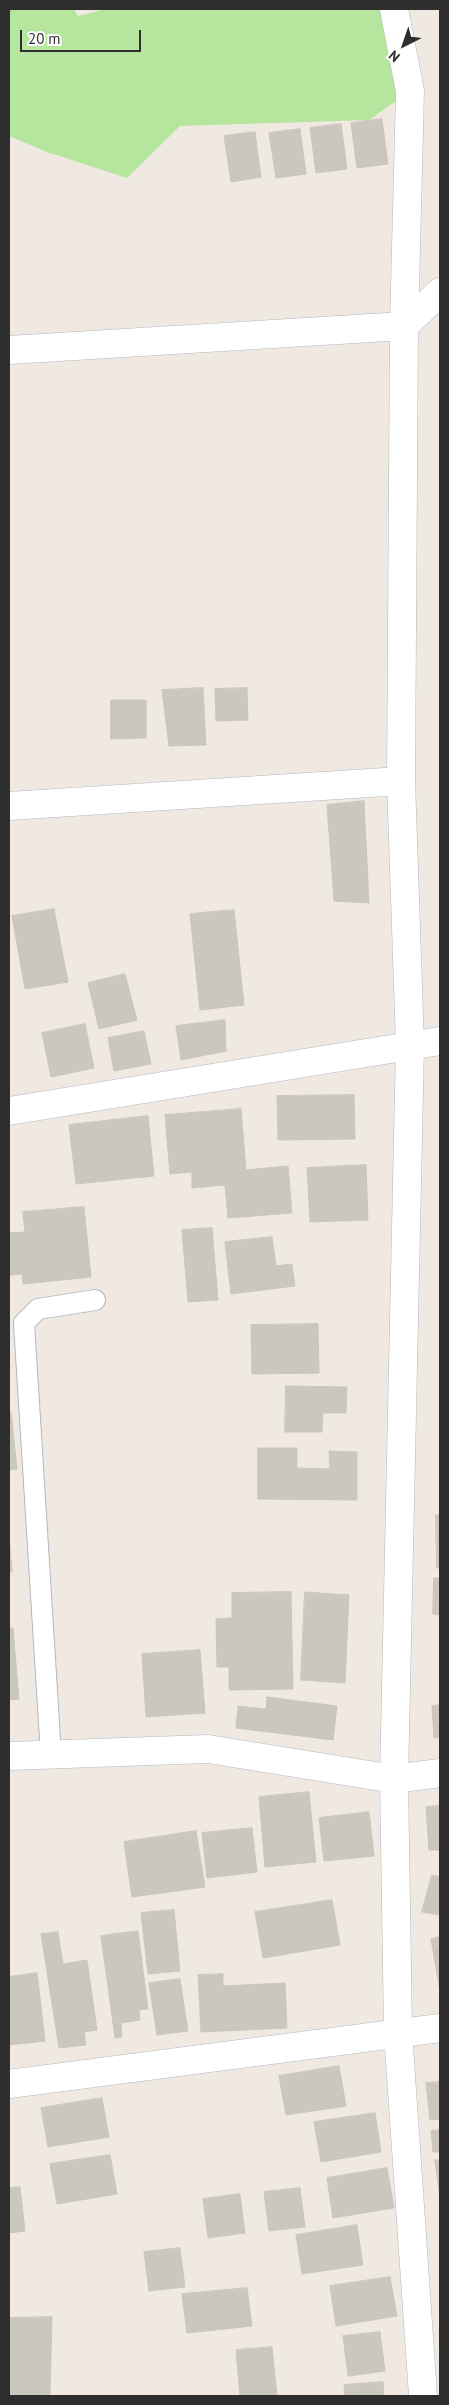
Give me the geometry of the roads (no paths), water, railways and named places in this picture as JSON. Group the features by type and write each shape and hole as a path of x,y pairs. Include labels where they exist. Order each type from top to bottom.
{"street":[{"path":"394,9 410,90 404,326 401,781 410,1045 394,1779 398,2032 423,2396"},
{"path":"9,350 404,326 440,292"},
{"path":"9,806 401,781"},
{"path":"9,1111 440,1041"},
{"path":"9,1756 208,1749 394,1779 440,1773"},
{"path":"9,2084 440,2028"}],"lane":[{"path":"51,1755 24,1323 38,1309 95,1300"}]}
